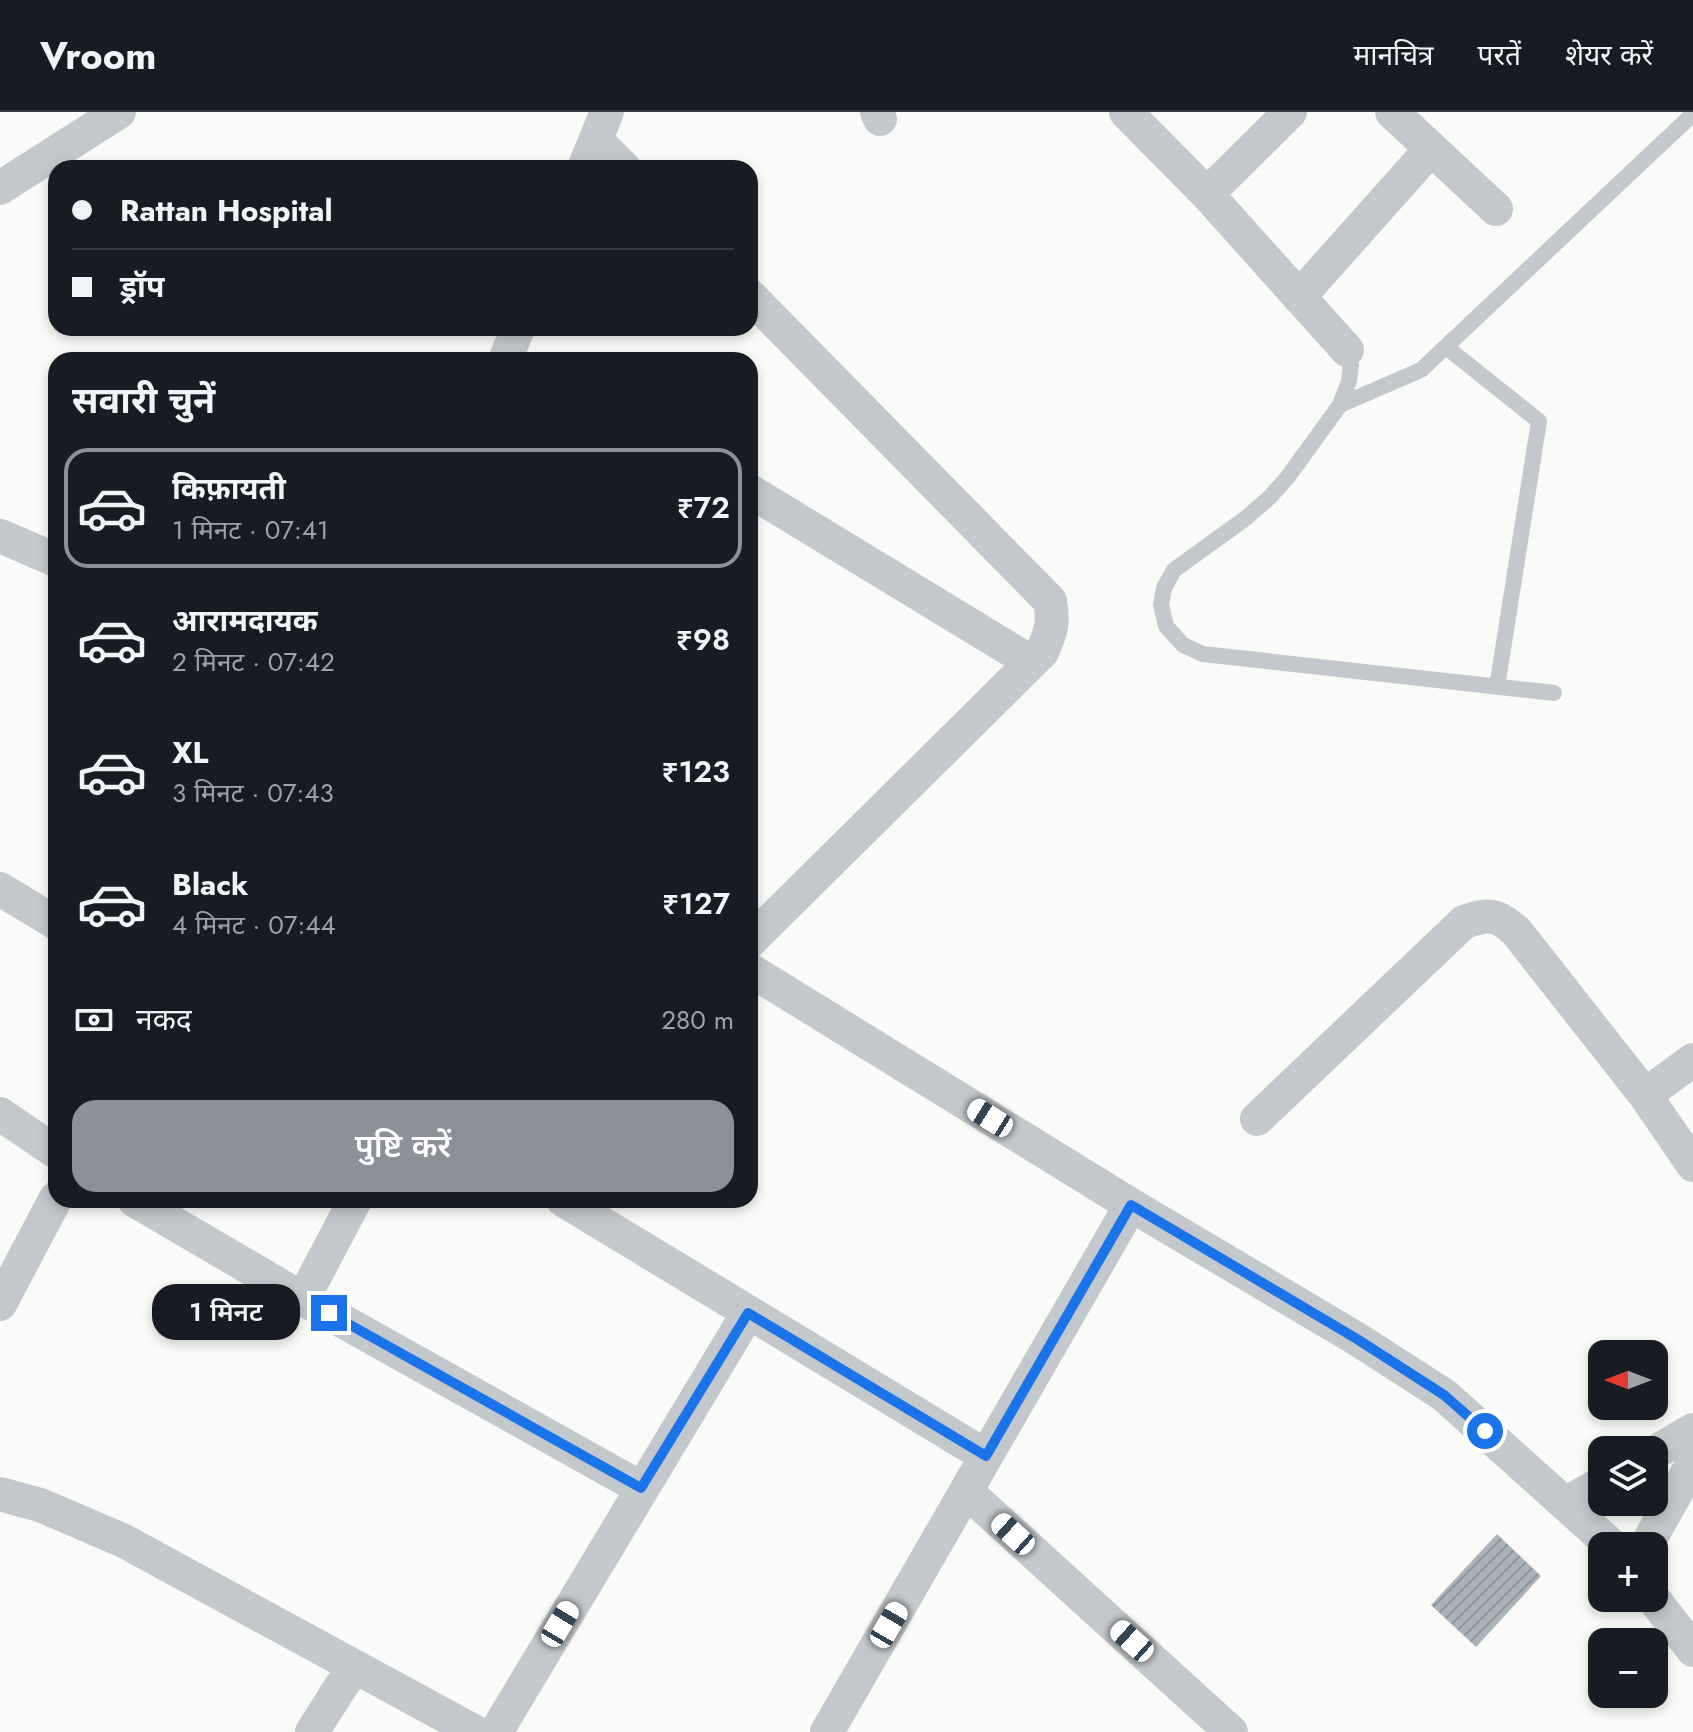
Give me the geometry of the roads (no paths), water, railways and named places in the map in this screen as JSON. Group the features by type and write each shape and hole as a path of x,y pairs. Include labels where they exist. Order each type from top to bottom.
{"street":[{"path":"0,188 119,112"},
{"path":"1126,112 1207,194 1347,350"},
{"path":"1207,194 1290,112"},
{"path":"1392,112 1496,209"},
{"path":"596,140 616,160"},
{"path":"1299,297 1431,149"},
{"path":"758,304 1050,601 1054,619 1042,652 758,933"},
{"path":"758,496 1031,662"},
{"path":"0,536 48,557"},
{"path":"0,889 48,918"},
{"path":"1257,1119 1464,922 1483,915 1501,918 1516,931 1645,1095 1693,1165"},
{"path":"758,975 1444,1395 1596,1532"},
{"path":"1645,1095 1693,1060"},
{"path":"0,1114 48,1147"},
{"path":"827,1732 1131,1205"},
{"path":"0,1304 51,1208"},
{"path":"148,1208 303,1299 641,1488"},
{"path":"303,1299 351,1208"},
{"path":"576,1208 986,1456"},
{"path":"496,1732 748,1313"},
{"path":"1668,1445 1693,1430"},
{"path":"1654,1532 1693,1463"},
{"path":"966,1491 1194,1719 1231,1732"},
{"path":"1565,1504 1588,1491"},
{"path":"0,1494 40,1505 124,1541 475,1732"},
{"path":"1664,1612 1693,1650"},
{"path":"312,1732 354,1666"}],"lane":[{"path":"1340,405 1421,370 1693,114"},
{"path":"1446,347 1539,421 1497,687"},
{"path":"1347,350 1351,364 1349,381 1340,405 1269,498 1174,570 1164,588 1161,605 1166,626 1183,645 1203,654 1554,693"}]}
